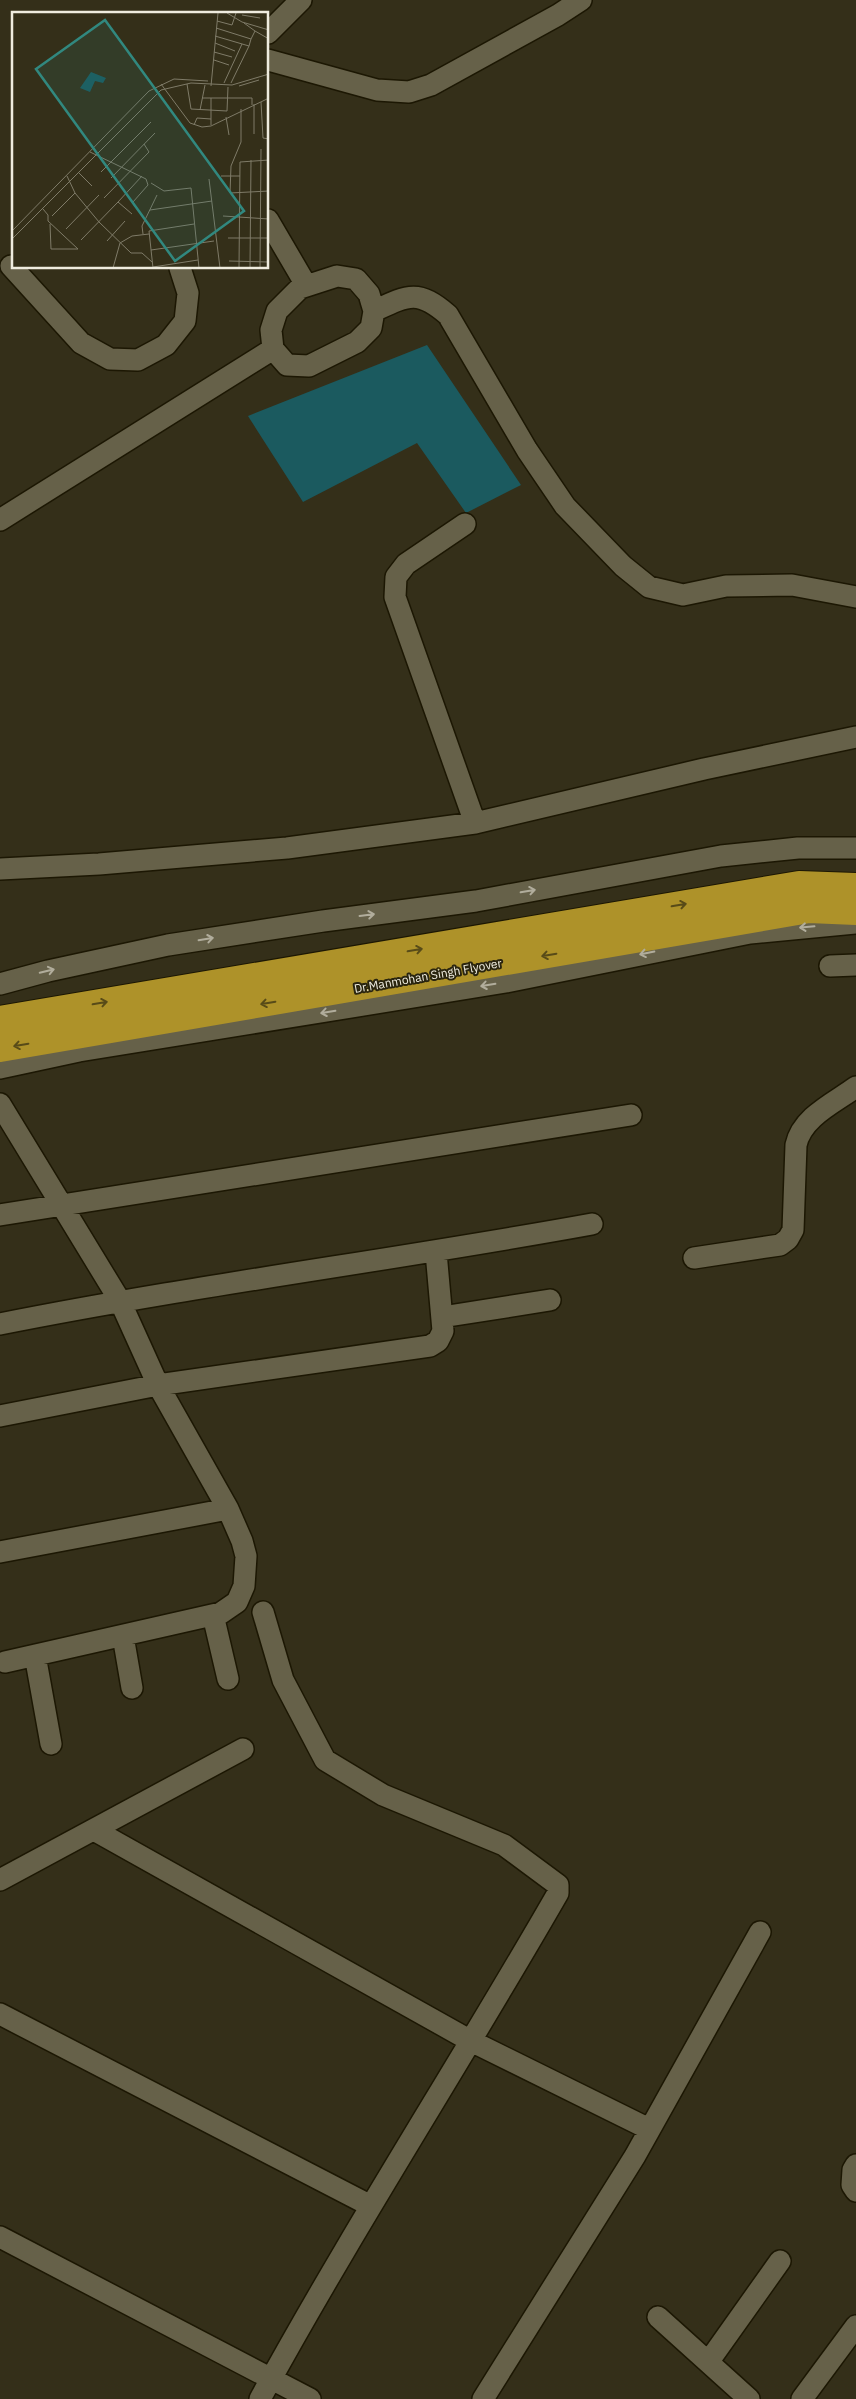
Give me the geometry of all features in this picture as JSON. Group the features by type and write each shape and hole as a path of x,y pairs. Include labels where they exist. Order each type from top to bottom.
{"highway":[{"path":"0,1020 799,885 856,887"},
{"name":"Dr.Manmohan Singh Flyover","path":"0,1048 809,909 856,911"}],"street":[{"path":"269,32 301,0"},
{"path":"269,60 377,90 409,92 431,85 553,8 581,0"},
{"path":"269,222 306,285"},
{"path":"8,269 81,343 110,359 138,360 166,345 185,321 188,293 180,269"},
{"path":"337,276 356,279 370,294 374,311 371,328 357,342 309,366 288,365 273,349 271,330 277,311 300,288 306,285 337,276"},
{"path":"374,311 398,300 421,296 433,301 448,315 527,450 565,506 617,560 649,587 682,596 726,586 792,585 856,597"},
{"path":"0,520 273,349"},
{"path":"464,524 406,564 396,577 395,597 474,823"},
{"path":"0,869 99,864 287,848 474,823 704,769 856,737"},
{"path":"0,984 48,971 168,945 323,920 476,901 721,856 798,848 856,848"},
{"path":"0,1068 79,1051 506,982 750,932 856,923"},
{"path":"830,966 856,965"},
{"path":"694,1258 780,1245 788,1239 793,1230 798,1133 807,1122 856,1087"},
{"path":"0,1104 120,1300 158,1385 228,1509 246,1556 244,1586 236,1602 222,1613 4,1662"},
{"path":"0,1215 631,1115"},
{"path":"0,1324 120,1300 436,1252 592,1224"},
{"path":"0,1416 158,1385 430,1346 438,1341 443,1332 436,1252"},
{"path":"442,1317 550,1300"},
{"path":"0,1552 228,1509"},
{"path":"260,2399 371,2206 558,1893 558,1884 553,1878 504,1845 382,1795 325,1760 283,1680 263,1612"},
{"path":"212,1615 228,1679"},
{"path":"124,1636 132,1688"},
{"path":"35,1655 51,1744"},
{"path":"0,1880 243,1749"},
{"path":"94,1830 469,2040 649,2129"},
{"path":"483,2399 635,2156 760,1932"},
{"path":"0,2014 371,2206"},
{"path":"856,2165 853,2170 852,2185 856,2191"},
{"path":"0,2237 310,2399"},
{"path":"709,2361 780,2261"},
{"path":"658,2317 749,2399"},
{"path":"802,2399 856,2326"}],"water":[{"path":"427,345 521,485 466,513 417,443 303,502 248,416"}]}
